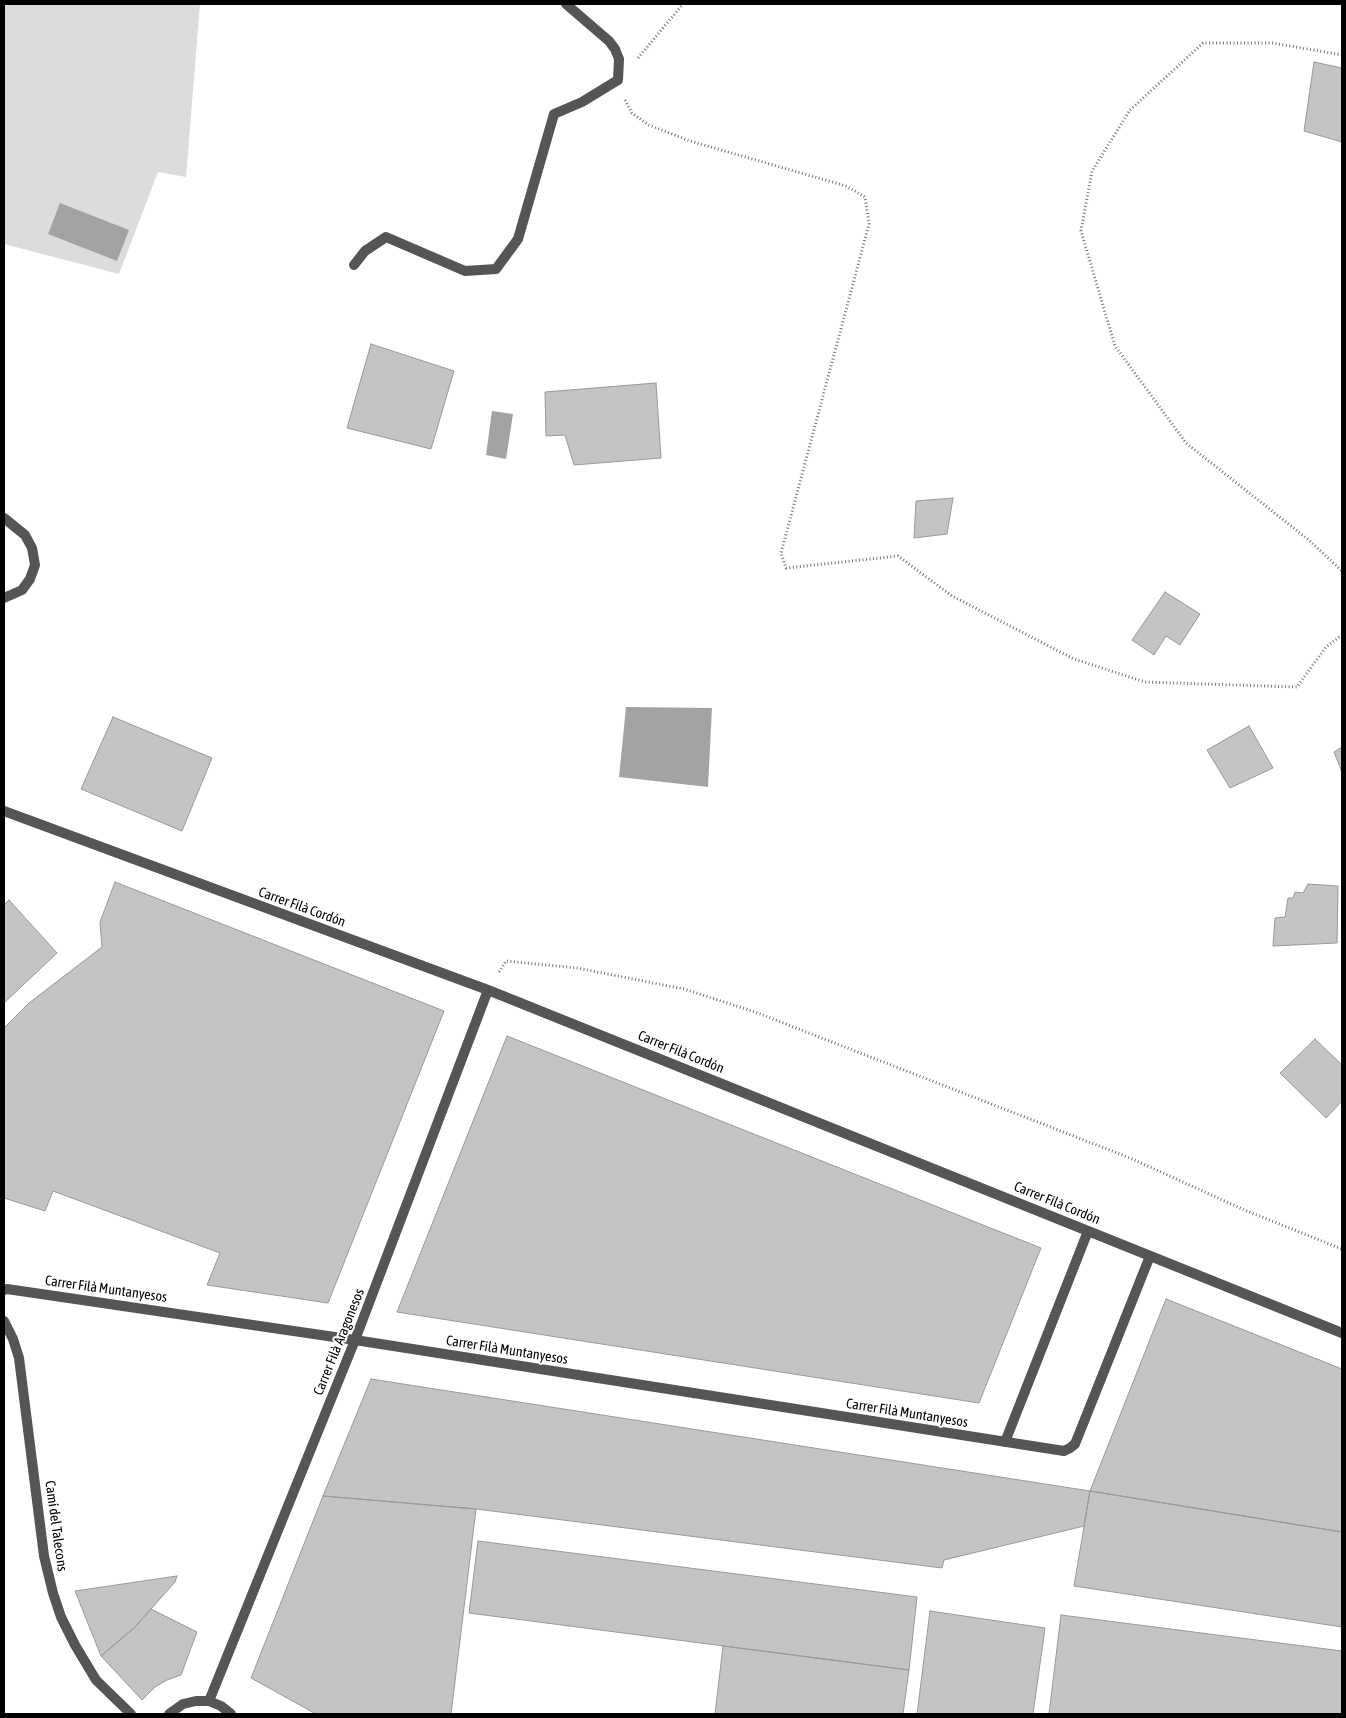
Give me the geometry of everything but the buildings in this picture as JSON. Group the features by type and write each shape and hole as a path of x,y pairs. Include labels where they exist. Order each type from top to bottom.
{"street":[{"path":"354,265 366,251 386,237 465,271 496,269 518,239 554,114 582,102 618,80 619,59 610,41 566,4"},
{"path":"4,518 25,534 32,548 35,565 30,579 22,590 4,598"},
{"name":"Carrer Filà Cordón","path":"4,811 488,990 1342,1333"},
{"name":"Carrer Filà Aragonesos","path":"209,1702 356,1340 488,990"},
{"path":"1005,1442 1088,1231"},
{"name":"Carrer Filà Muntanyesos","path":"4,1290 356,1340 1064,1451 1075,1444 1150,1256"},
{"name":"Camí del Talecons","path":"4,1320 13,1338 19,1358 44,1556 53,1593 61,1617 96,1680 131,1714"},
{"path":"168,1714 183,1704 196,1701 209,1702 220,1706 231,1714"}],"path":[{"path":"683,4 644,53 618,80 632,113 648,125 690,141 846,186 865,197 869,224 781,553 786,568 898,556 952,596 1074,659 1145,682 1297,688 1326,647 1342,635"},
{"path":"1342,56 1274,44 1203,43 1130,110 1092,171 1081,231 1114,346 1186,443 1310,541 1342,571"},
{"path":"488,990 506,961 577,968 684,989 755,1012 1130,1158 1242,1209 1342,1249"}],"shaded area":[{"path":"4,4 200,4 186,177 158,172 119,274 4,244"},
{"path":"60,203 129,230 117,261 48,234"},
{"path":"492,411 513,414 506,459 486,455"},
{"path":"626,707 712,708 708,787 619,777"}]}
